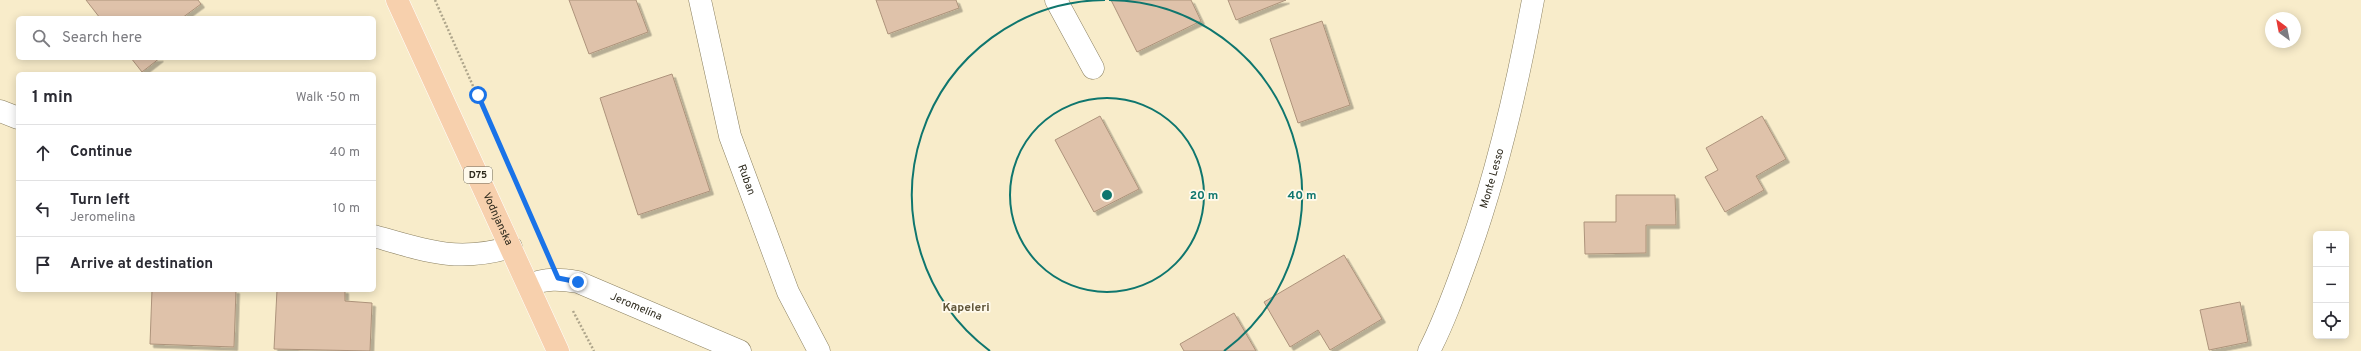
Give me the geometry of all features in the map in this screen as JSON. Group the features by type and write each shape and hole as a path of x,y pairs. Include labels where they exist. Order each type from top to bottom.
{"main road":[{"name":"Vodnjanska","path":"397,0 558,351"}],"street":[{"name":"Ruban","path":"700,0 730,136 788,292 819,351"},
{"path":"1056,0 1093,68"},
{"name":"Monte Lesso","path":"1429,351 1444,321 1490,194 1519,80 1533,0"},
{"path":"0,111 16,117"},
{"path":"376,237 412,247 455,256 486,254 511,247"},
{"name":"Jeromelina","path":"529,285 541,280 558,278 578,282 740,351"}],"path":[{"path":"435,0 558,278 594,351"}],"building":[{"path":"86,0 198,0 201,4 185,16 98,16"},
{"path":"569,0 636,0 648,32 589,54"},
{"path":"876,0 956,0 959,8 888,34"},
{"path":"1111,0 1191,0 1201,21 1137,52"},
{"path":"1228,0 1286,0 1236,20"},
{"path":"1322,21 1350,105 1298,123 1270,39"},
{"path":"133,60 157,60 142,72"},
{"path":"672,74 710,191 638,215 600,98"},
{"path":"1100,116 1139,189 1094,212 1055,140"},
{"path":"1762,116 1786,159 1756,176 1764,190 1725,212 1705,177 1718,170 1706,148"},
{"path":"1616,195 1675,195 1676,225 1646,225 1646,253 1585,254 1584,222 1616,222"},
{"path":"1344,255 1382,319 1330,350 1318,330 1290,347 1264,302"},
{"path":"152,292 236,292 234,347 150,344"},
{"path":"277,292 345,292 345,301 372,303 370,351 274,349"},
{"path":"2240,302 2248,342 2209,350 2200,310"},
{"path":"1234,313 1256,351 1184,351 1180,344"}],"district":[{"name":"Kapeleri","path":"966,308"}],"route":[{"path":"478,95 558,278 578,282"}]}
